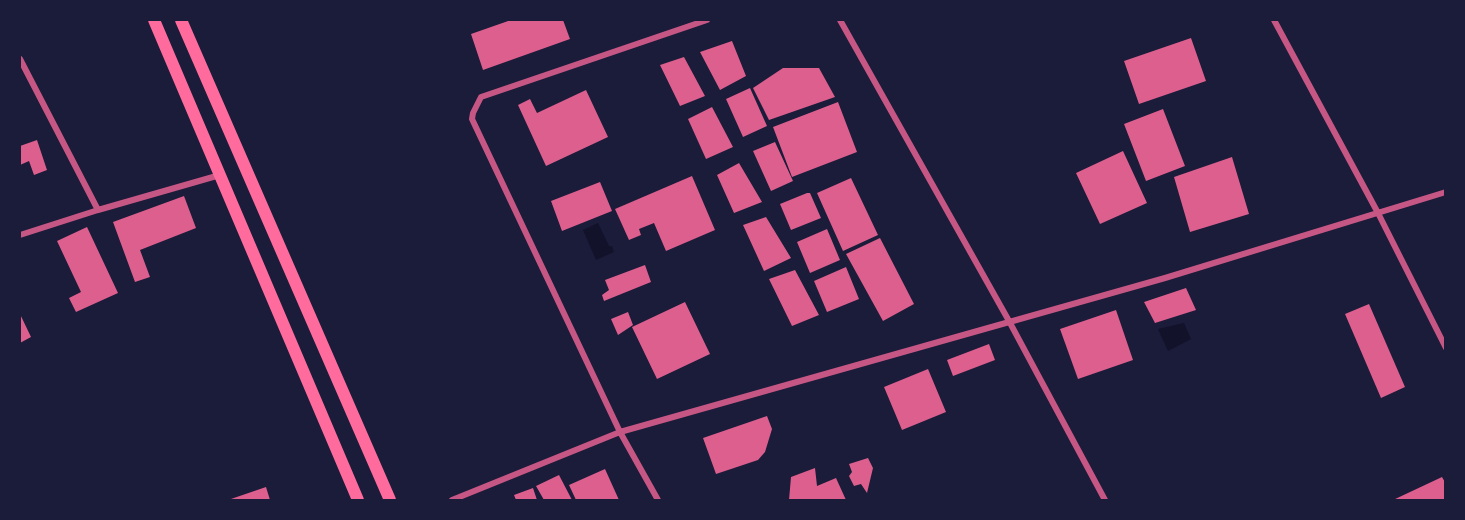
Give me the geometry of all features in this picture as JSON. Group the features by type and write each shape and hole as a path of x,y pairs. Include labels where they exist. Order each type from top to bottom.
{"main road":[{"path":"154,20 358,501"},
{"path":"181,20 390,501"}],"street":[{"path":"658,501 620,432 473,126 473,113 481,98 707,20"},
{"path":"840,20 1009,321 1105,501"},
{"path":"1274,20 1378,213 1446,348"},
{"path":"20,59 98,210"},
{"path":"20,235 98,210 220,176"},
{"path":"452,501 620,432 1165,278 1446,192"}],"shaded area":[{"path":"598,223 614,252 596,260 583,230"},
{"path":"1184,323 1191,339 1168,351 1158,329"}],"building":[{"path":"511,20 563,20 570,39 483,70 471,34"},
{"path":"1191,38 1206,81 1139,104 1124,61"},
{"path":"732,41 746,76 720,90 700,52"},
{"path":"684,57 705,96 680,106 660,65"},
{"path":"783,68 819,68 835,97 769,120 753,88"},
{"path":"750,88 767,126 743,137 726,99"},
{"path":"586,90 608,137 546,166 518,105 530,99 537,113"},
{"path":"838,102 857,152 792,177 773,127"},
{"path":"712,107 733,147 706,159 688,119"},
{"path":"1163,109 1185,166 1146,181 1124,124"},
{"path":"37,140 47,170 34,175 29,161 20,165 20,146"},
{"path":"775,142 793,181 771,191 753,151"},
{"path":"1123,151 1147,203 1100,224 1076,173"},
{"path":"1232,157 1249,214 1190,232 1174,177"},
{"path":"739,163 762,202 734,213 717,175"},
{"path":"692,176 715,230 666,251 654,223 639,229 641,235 629,240 615,209"},
{"path":"851,178 878,235 843,251 817,193"},
{"path":"600,182 612,211 562,231 551,201"},
{"path":"810,193 821,218 791,230 780,204"},
{"path":"184,196 196,228 140,250 150,277 135,282 113,222"},
{"path":"766,217 791,258 764,271 743,225"},
{"path":"87,227 118,293 76,312 69,298 81,292 57,241"},
{"path":"827,229 840,260 810,273 797,242"},
{"path":"880,238 914,304 883,321 846,254"},
{"path":"645,265 651,282 604,301 602,295 609,290 605,280"},
{"path":"846,267 859,299 827,312 814,281"},
{"path":"795,270 819,315 792,326 769,279"},
{"path":"1186,288 1196,310 1155,323 1144,302"},
{"path":"685,302 710,354 657,379 632,327"},
{"path":"1369,304 1405,387 1381,398 1345,314"},
{"path":"1116,310 1133,360 1078,379 1060,329"},
{"path":"628,312 633,325 618,335 611,319"},
{"path":"20,314 31,337 20,343"},
{"path":"989,344 995,360 953,376 947,360"},
{"path":"928,369 946,412 902,430 884,387"},
{"path":"767,416 772,429 765,452 758,460 716,474 703,438"},
{"path":"868,458 873,468 867,493 861,484 854,486 849,476 852,472 849,464"},
{"path":"815,468 817,486 836,478 846,500 789,500 791,477"},
{"path":"605,469 619,500 576,500 569,485"},
{"path":"559,475 572,500 544,500 536,486"},
{"path":"1442,477 1446,484 1446,500 1393,500"},
{"path":"266,487 270,500 228,500"},
{"path":"533,488 537,500 516,500 514,495"}]}
